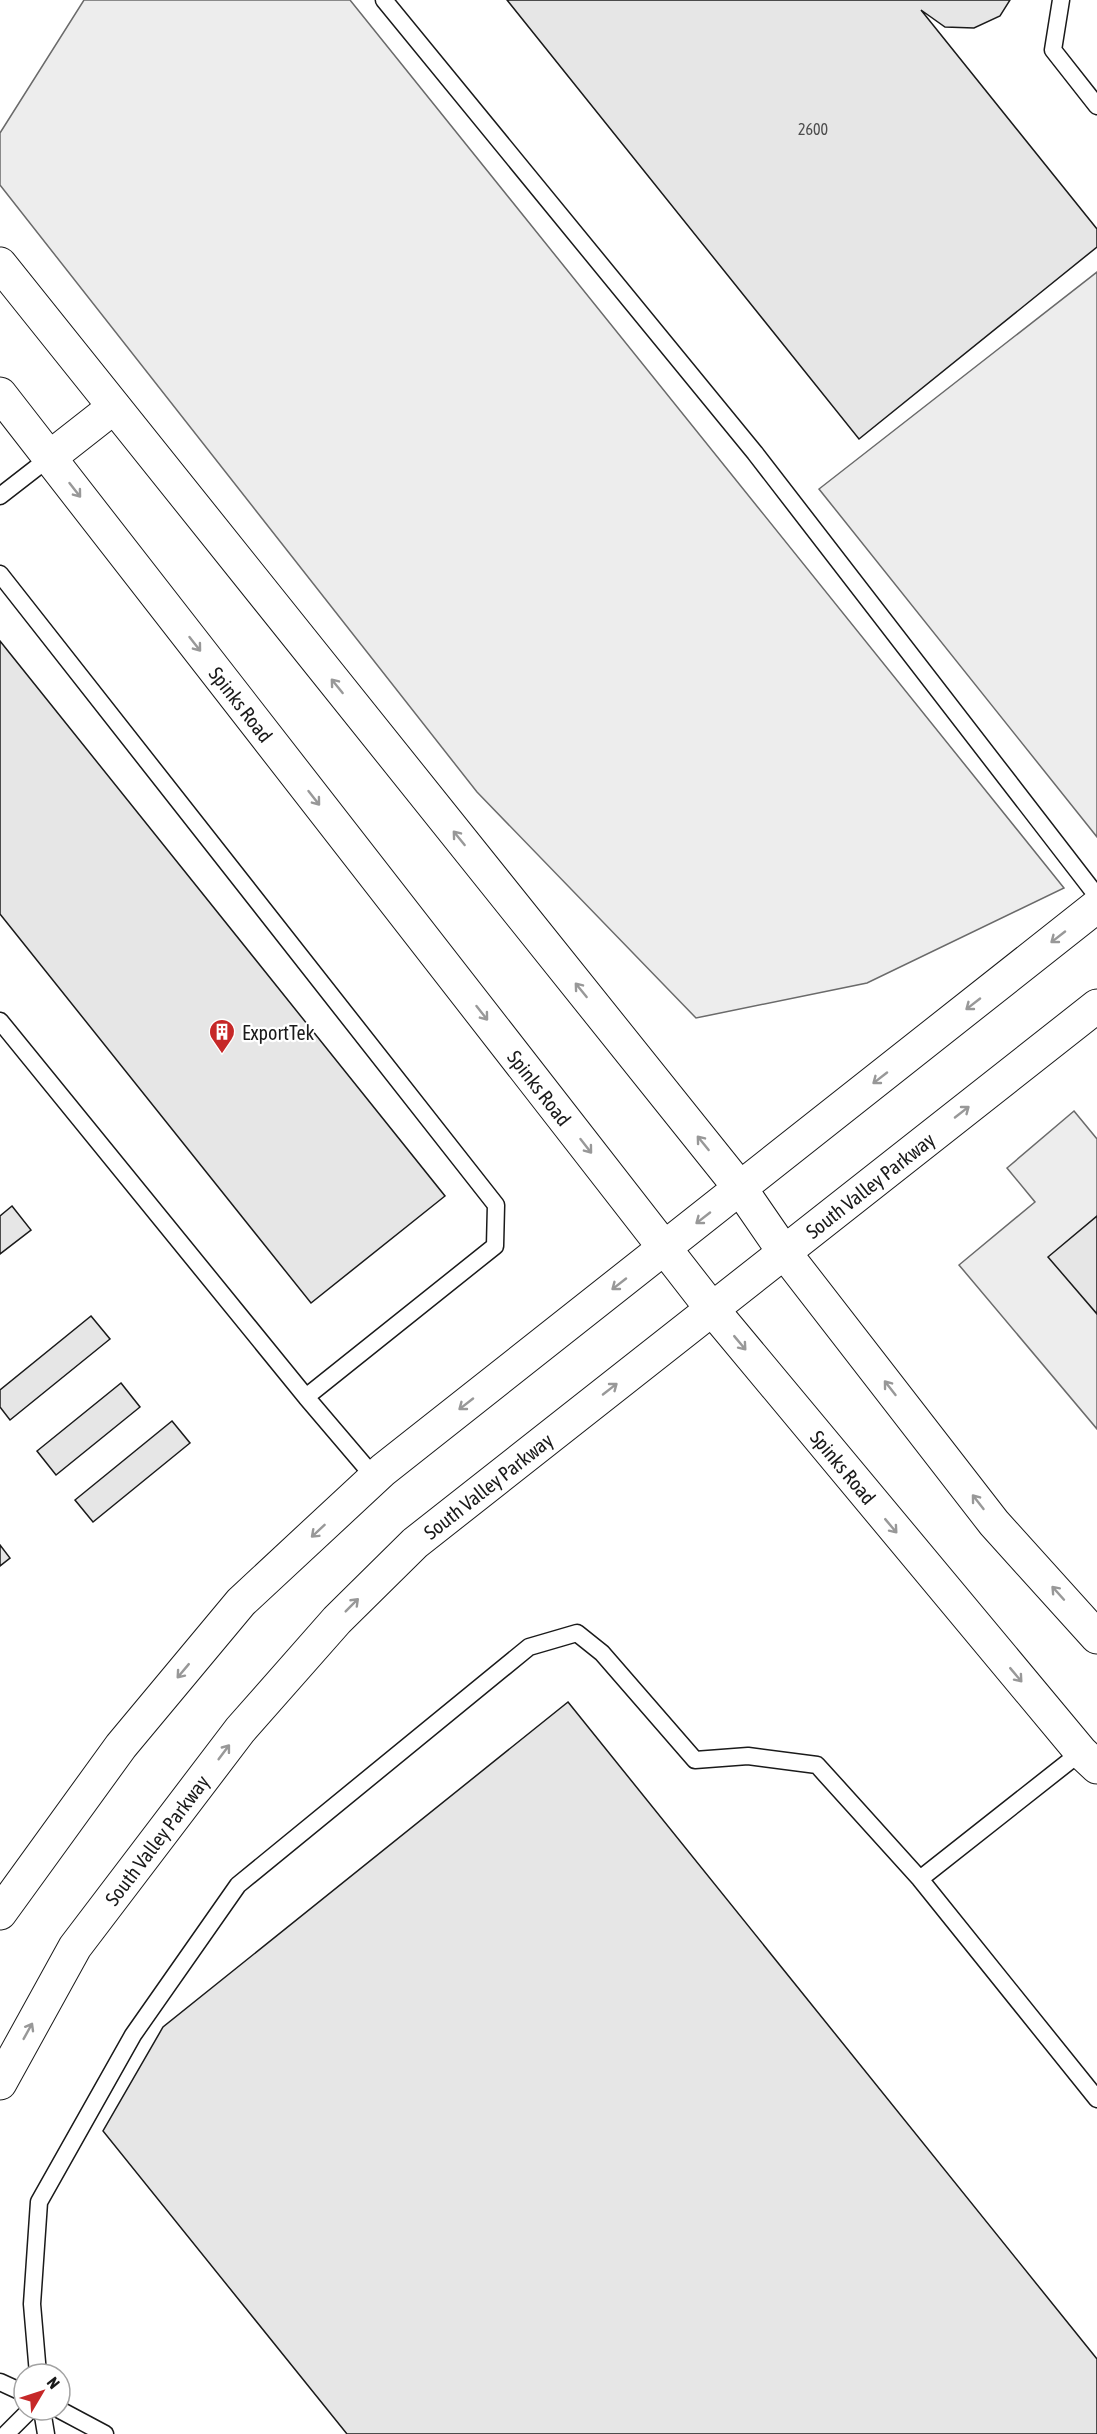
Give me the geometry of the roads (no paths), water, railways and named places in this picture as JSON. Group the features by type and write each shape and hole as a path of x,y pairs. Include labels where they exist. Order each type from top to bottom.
{"main road":[{"path":"0,264 740,1188 784,1252 994,1523 1097,1637"},
{"name":"Spinks Road","path":"0,394 712,1309 1089,1760"},
{"path":"50,458 114,407"},
{"path":"0,1913 121,1746 241,1602 375,1478 1097,906"},
{"name":"South Valley Parkway","path":"0,2083 75,1947 240,1730 337,1620 415,1544 784,1252 1094,1014"}],"lane":[{"path":"384,0 755,453 1097,896"},
{"path":"1061,0 1053,50 1097,106"},
{"path":"0,496 50,458"},
{"path":"0,574 496,1205 495,1246 306,1397"},
{"path":"0,1021 306,1397 375,1478"},
{"path":"37,2362 32,2304 39,2202 133,2035 238,1886 529,1647 577,1633 602,1653 695,1760 748,1756 817,1765 920,1879 1097,2099"},
{"path":"920,1879 1089,1760"},
{"path":"72,2416 105,2434"},
{"path":"6,2434 18,2422"}],"place":[{"name":"ExportTek","path":"222,1055"}]}
